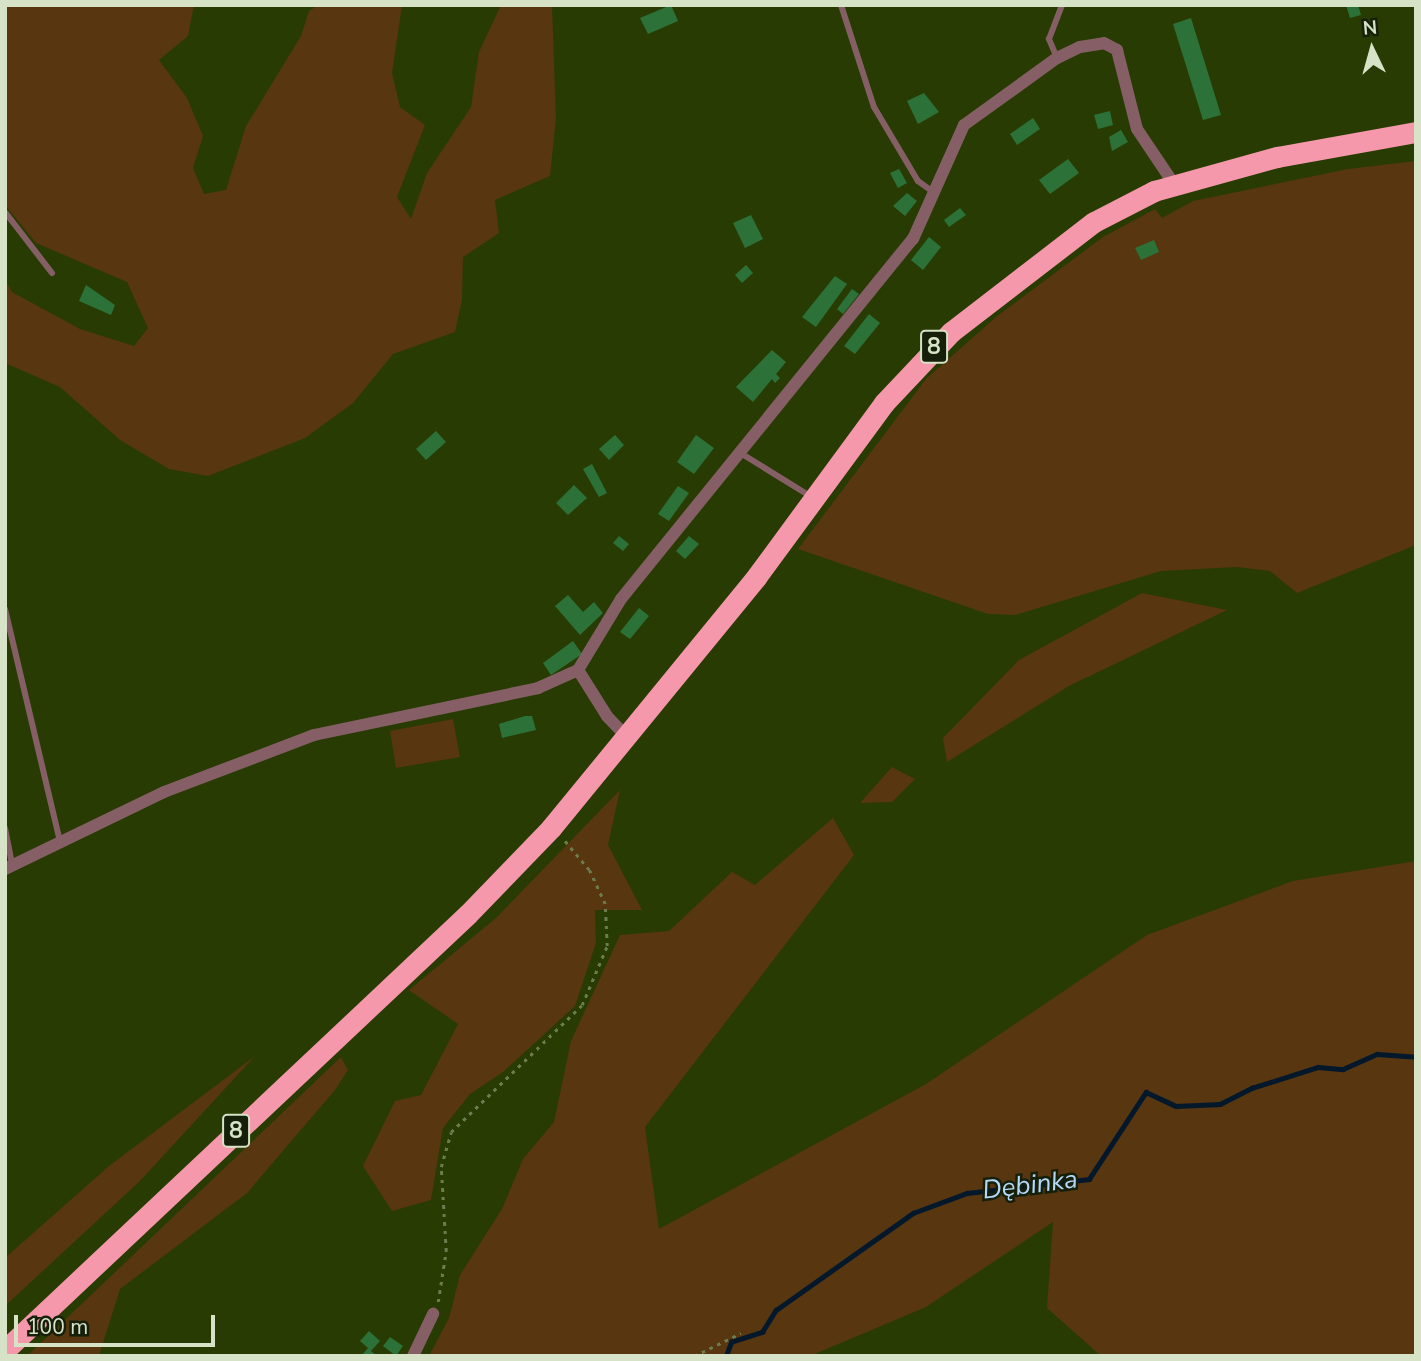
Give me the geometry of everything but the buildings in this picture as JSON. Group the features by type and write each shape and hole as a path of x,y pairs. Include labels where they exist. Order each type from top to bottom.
{"highway":[{"name":"8","path":"5,1350 468,914 551,828 627,737 815,498 898,385 951,331 1094,222 1174,184 1277,157 1416,132"}],"street":[{"path":"9,867 164,792 314,735 538,688 578,670 621,599 742,454 913,239 964,125 1057,58 1093,43 1117,50 1137,129 1174,184"},
{"path":"578,670 607,716 627,737"},
{"path":"413,1356 433,1314"}],"lane":[{"path":"841,5 874,107 910,171 933,192"},
{"path":"1057,58 1049,39 1062,5"},
{"path":"5,212 52,272"},
{"path":"742,454 815,498"},
{"path":"5,609 61,844"},
{"path":"5,828 9,867"}],"path":[{"path":"433,1314 442,1292 446,1251 442,1167 451,1132 582,1005 607,946 605,904 589,870 551,828"},
{"path":"694,1356 741,1333"}],"shaded area":[{"path":"5,5 194,5 188,36 159,60 187,98 203,136 193,168 204,194 226,190 246,126 301,36 309,11 318,5 402,5 392,73 400,107 425,125 397,197 411,219 427,173 471,107 479,52 501,5 552,5 556,118 550,176 495,200 499,233 463,257 462,300 455,332 393,354 353,403 305,438 208,476 169,469 120,440 60,387 5,363 5,279 12,292 80,329 134,346 148,328 127,282 36,243 5,205"},
{"path":"1416,161 1416,545 1297,593 1270,571 1237,567 1161,571 1015,615 988,614 798,549 926,379 996,317 1103,237 1155,209 1162,218 1193,201 1348,169"},
{"path":"1142,593 1227,610 1069,686 947,762 943,738 1019,660"},
{"path":"453,719 460,757 396,768 390,731"},
{"path":"892,767 915,779 892,802 860,803"},
{"path":"620,790 608,845 642,910 595,910 596,943 575,1006 503,1072 470,1094 443,1128 431,1200 392,1211 363,1166 395,1101 421,1095 458,1024 409,990 496,918"},
{"path":"833,818 854,855 645,1127 659,1229 926,1084 1147,935 1293,881 1416,861 1416,1356 1101,1356 1047,1308 1053,1222 926,1307 810,1356 429,1356 449,1318 460,1275 502,1209 523,1159 554,1122 571,1041 620,935 669,931 732,872 755,885"},
{"path":"255,1056 140,1181 5,1306 5,1258 109,1166"},
{"path":"341,1057 348,1070 335,1090 247,1193 120,1289 99,1356 27,1356"}],"waterway":[{"name":"Dębinka","path":"726,1356 731,1342 762,1332 776,1310 913,1213 967,1193 1089,1179 1146,1092 1176,1106 1220,1104 1252,1088 1318,1067 1343,1069 1377,1054 1416,1057"}]}
